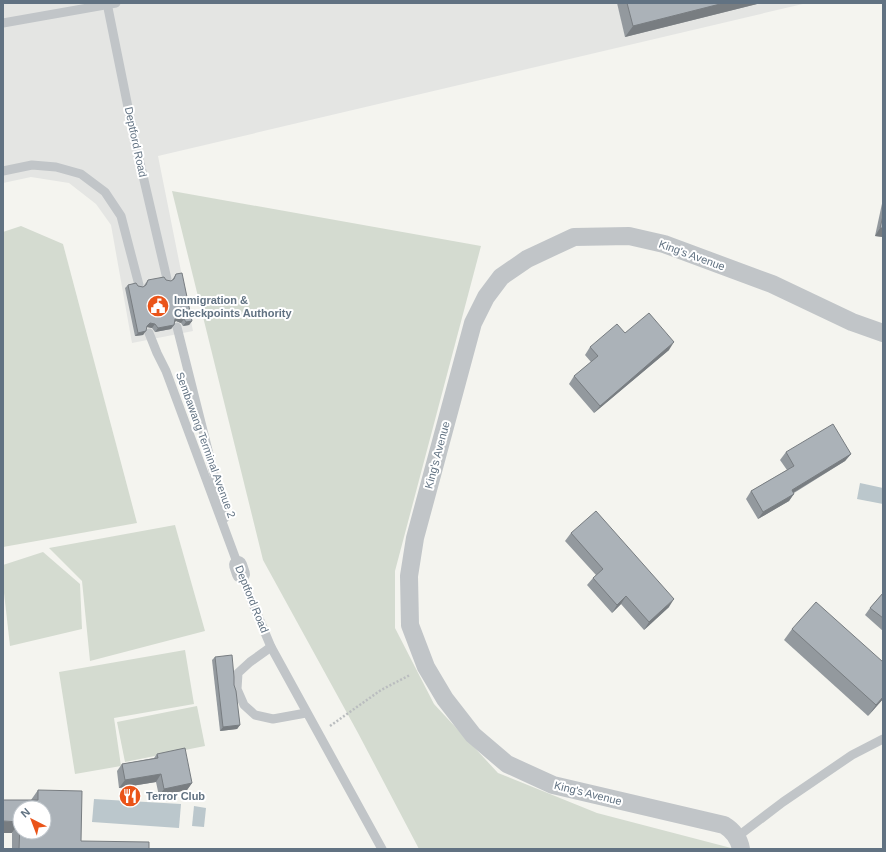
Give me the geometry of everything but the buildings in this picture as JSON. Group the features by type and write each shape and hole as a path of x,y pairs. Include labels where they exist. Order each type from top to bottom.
{"street":[{"name":"King's Avenue","path":"739,843 731,829 724,826 553,785 507,764 473,735 445,699 426,667 410,626 410,576 415,538 473,323 486,297 501,277 527,259 574,237 629,236 664,244 758,279 852,322 883,333"}],"lane":[{"path":"3,23 110,4"},
{"name":"Deptford Road","path":"110,4 134,137 167,279"},
{"path":"3,171 32,165 56,167 81,174 106,192 121,216 139,285"},
{"name":"Deptford Road","path":"177,327 239,570 271,648 382,849"},
{"name":"Sembawang Terminal Avenue 2","path":"149,333 166,371 239,570"},
{"path":"271,648 250,662 238,673 237,690 244,705 255,715 273,719 306,713"},
{"path":"739,843 783,802 852,755 883,739"}],"path":[{"path":"318,734 381,690 426,667"}],"shaded area":[{"path":"3,3 807,3 158,156 193,331 132,343 111,225 96,204 69,183 31,177 3,183"},
{"path":"172,191 481,246 395,571 395,628 434,704 498,773 597,813 735,849 419,849 358,733 263,560"},
{"path":"21,226 63,244 137,523 3,547 3,232"},
{"path":"860,483 883,488 883,504 857,499"},
{"path":"175,525 205,631 90,661 82,581 49,548"},
{"path":"43,552 80,584 82,629 10,646 3,584 3,565"},
{"path":"185,650 194,704 114,718 121,766 75,774 59,672"},
{"path":"197,706 205,746 125,762 117,722"},
{"path":"94,799 181,804 179,828 92,822"},
{"path":"194,806 206,808 204,827 192,826"}],"place":[{"name":"Immigration & Checkpoints Authority","path":"158,306"},
{"name":"Terror Club","path":"130,796"}]}
